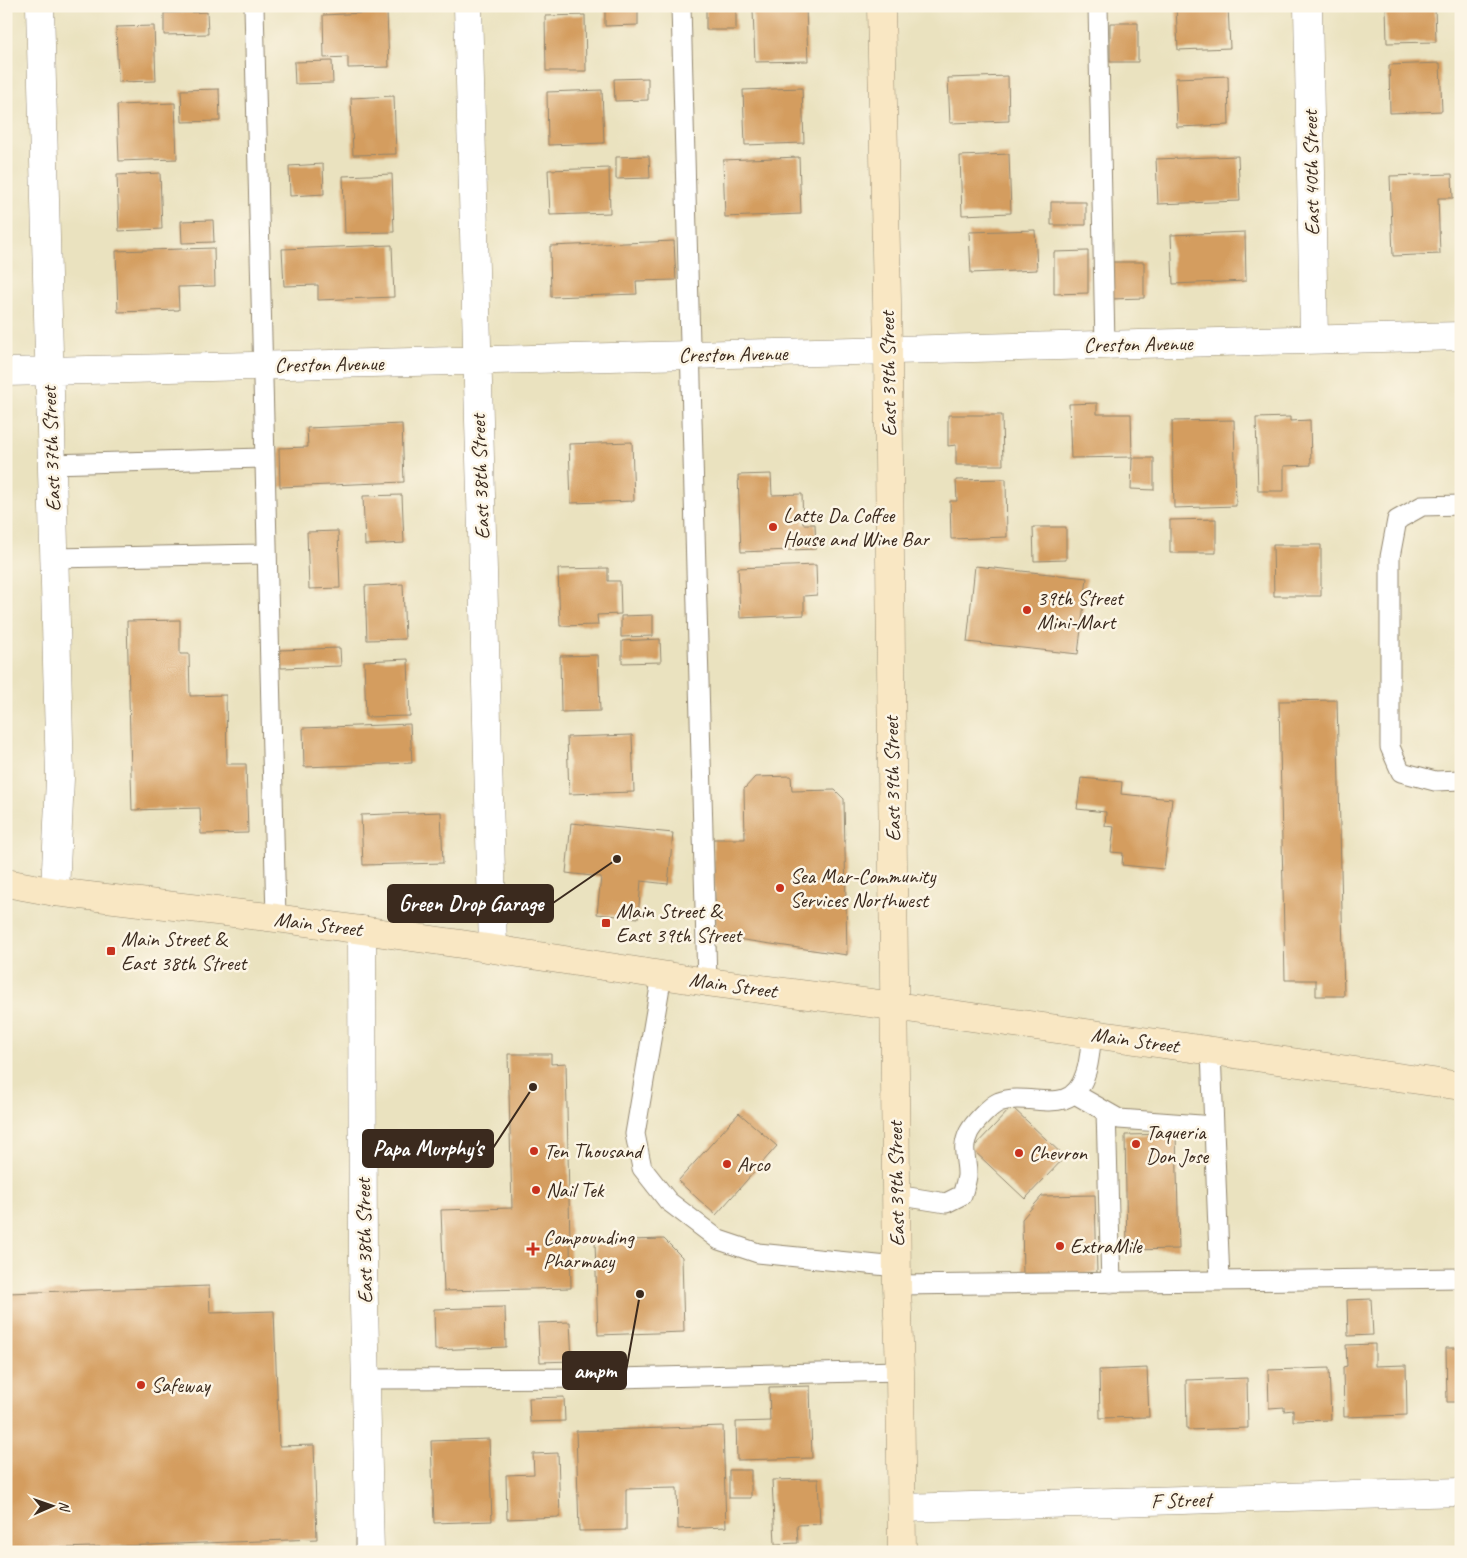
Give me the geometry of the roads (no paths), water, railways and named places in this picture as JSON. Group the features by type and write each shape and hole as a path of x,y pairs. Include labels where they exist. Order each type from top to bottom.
{"main road":[{"name":"East 39th Street","path":"881,6 888,350 896,1195 902,1552"},
{"name":"Main Street","path":"6,883 55,892 276,918 493,948 707,982 894,1006 1461,1086"}],"street":[{"name":"East 37th Street","path":"40,6 60,778 55,892"},
{"name":"East 38th Street","path":"468,6 493,948"},
{"name":"East 40th Street","path":"1308,6 1314,339"},
{"name":"Creston Avenue","path":"6,372 1461,336"},
{"name":"East 38th Street","path":"362,930 363,1263 370,1552"},
{"name":"F Street","path":"901,1508 1461,1492"}],"lane":[{"path":"254,6 276,918"},
{"path":"681,6 707,982"},
{"path":"1098,6 1106,345"},
{"path":"51,464 265,458"},
{"path":"1461,505 1422,506 1397,520 1390,557 1390,747 1401,772 1435,781 1461,780"},
{"path":"54,558 267,554"},
{"path":"662,975 635,1134 642,1168 668,1201 720,1240 758,1254 897,1276 1111,1283 1461,1278"},
{"path":"896,1195 946,1202 962,1195 967,1175 964,1150 969,1132 981,1116 998,1102 1019,1099 1055,1102 1075,1094 1085,1076 1092,1034"},
{"path":"1210,1051 1220,1281"},
{"path":"1075,1094 1119,1119 1214,1126"},
{"path":"1106,1112 1111,1283"},
{"path":"366,1379 617,1378 900,1371"}],"place":[{"name":"Latte Da Coffee House and Wine Bar","path":"773,527"},
{"name":"39th Street Mini-Mart","path":"1027,610"},
{"name":"Green Drop Garage","path":"617,859"},
{"name":"Sea Mar-Community Services Northwest","path":"780,888"},
{"name":"Main Street & East 39th Street","path":"606,923"},
{"name":"Main Street & East 38th Street","path":"111,951"},
{"name":"Papa Murphy's","path":"533,1087"},
{"name":"Taqueria Don Jose","path":"1136,1144"},
{"name":"Ten Thousand","path":"534,1151"},
{"name":"Chevron","path":"1019,1153"},
{"name":"Arco","path":"727,1164"},
{"name":"Nail Tek","path":"536,1190"},
{"name":"ExtraMile","path":"1060,1246"},
{"name":"Compounding Pharmacy","path":"533,1249"},
{"name":"ampm","path":"640,1294"},
{"name":"Safeway","path":"141,1385"}]}
